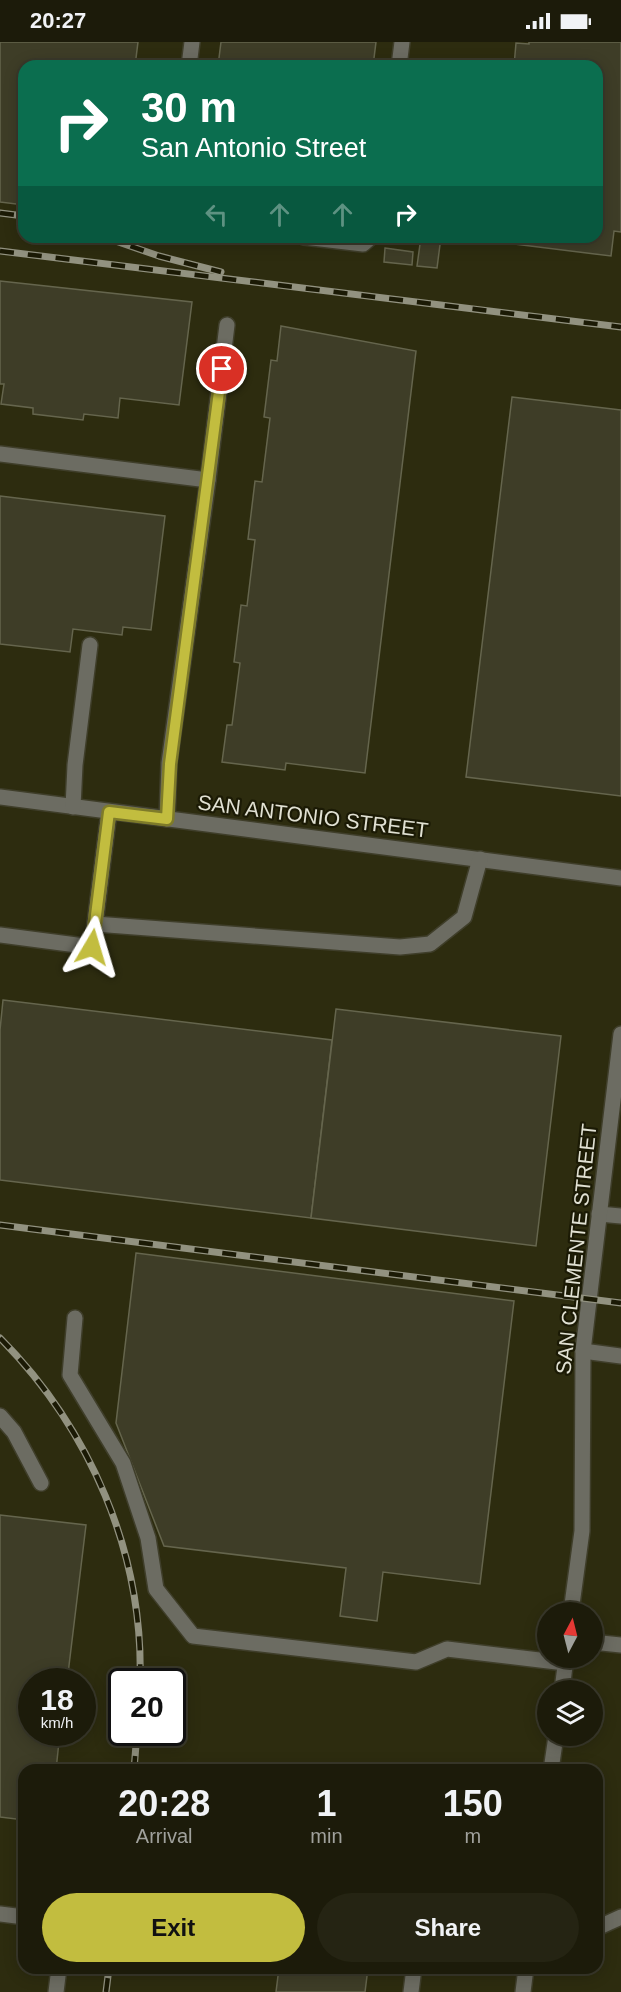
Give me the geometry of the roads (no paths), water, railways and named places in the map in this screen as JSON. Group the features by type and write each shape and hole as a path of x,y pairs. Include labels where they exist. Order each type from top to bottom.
{"street":[{"path":"190,60 192,42"},
{"path":"400,60 402,42"},
{"path":"167,819 170,764 227,326"},
{"path":"0,454 208,480"},
{"path":"73,807 75,765 90,645"},
{"name":"SAN ANTONIO STREET","path":"0,797 621,878"},
{"path":"0,935 92,947 109,812"},
{"path":"95,924 400,947 430,944 465,917 480,859"},
{"name":"SAN CLEMENTE STREET","path":"572,1602 582,1532 583,1351 621,1034"},
{"path":"599,1214 621,1216"},
{"path":"75,1318 70,1375 123,1463 148,1538 156,1589 193,1636 416,1662 447,1649 537,1657"},
{"path":"583,1351 621,1356"},
{"path":"0,1416 14,1432 41,1483"},
{"path":"603,1643 621,1645"},
{"path":"552,1764 555,1746"},
{"path":"0,1914 18,1916"},
{"path":"603,1925 621,1917"},
{"path":"56,1992 58,1974"},
{"path":"411,1992 413,1974"},
{"path":"523,1992 525,1974"}],"railway":[{"path":"0,213 18,215"},
{"path":"121,243 159,256 221,272"},
{"path":"0,251 621,327"},
{"path":"0,1225 621,1303"},
{"path":"0,1338 32,1374 60,1412 85,1453 105,1496 121,1540 132,1587 139,1634 140,1668"},
{"path":"134,1764 136,1746"},
{"path":"106,1992 108,1974"}]}
